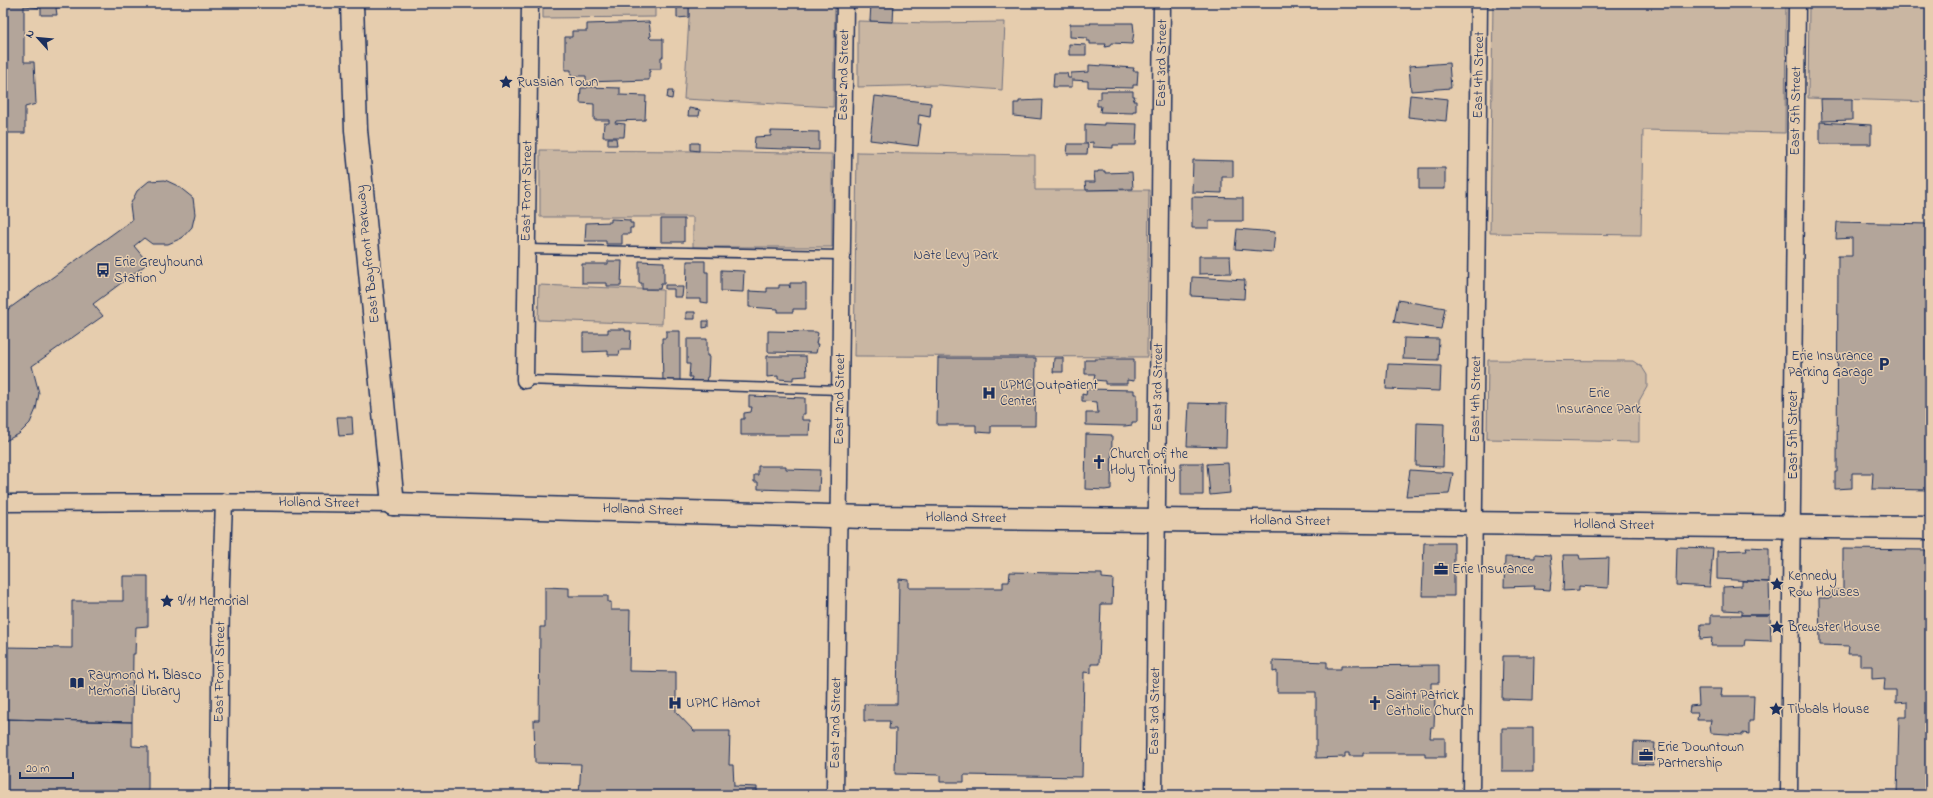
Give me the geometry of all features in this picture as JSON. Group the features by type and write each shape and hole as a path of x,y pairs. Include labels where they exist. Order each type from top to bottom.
{"main road":[{"name":"East Bayfront Parkway","path":"352,3 356,130 393,504"},
{"name":"Holland Street","path":"393,504 838,516 1930,528"}],"street":[{"name":"East Front Street","path":"525,380 530,3"},
{"name":"East 2nd Street","path":"835,795 845,3"},
{"name":"East 3rd Street","path":"1154,795 1162,3"},
{"name":"East 4th Street","path":"1471,795 1475,523 1479,3"},
{"name":"East 5th Street","path":"1789,795 1797,3"},
{"name":"Holland Street","path":"3,503 224,502 393,504"},
{"name":"East Front Street","path":"219,795 224,502"}],"lane":[{"path":"527,249 842,255"},
{"path":"525,380 840,390"}],"green space":[{"path":"543,3 655,3 655,17 543,18"},
{"path":"690,3 835,3 833,107 684,99"},
{"path":"1493,3 1786,3 1785,133 1643,130 1641,235 1490,233"},
{"path":"1809,3 1930,3 1930,102 1808,98"},
{"path":"858,21 931,23 1005,22 1002,90 939,85 858,87"},
{"path":"540,150 832,154 832,247 693,247 693,217 540,217"},
{"name":"Nate Levy Park","path":"857,152 1035,155 1035,190 1149,190 1147,357 854,356"},
{"path":"539,285 663,290 662,324 538,320"},
{"name":"Erie Insurance Park","path":"1488,360 1633,361 1642,367 1647,375 1647,387 1639,401 1639,442 1487,439"}],"building":[{"path":"3,3 62,3 62,7 56,8 57,15 41,15 41,8 24,6 24,62 34,62 36,104 25,107 25,133 3,133"},
{"path":"677,3 689,3 689,17 677,18"},
{"path":"871,3 894,3 893,22 870,21"},
{"path":"649,22 651,36 649,37 651,39 663,39 663,57 661,57 661,69 650,69 649,80 586,82 586,76 571,76 571,70 565,70 565,37 572,37 572,31 587,31 587,24"},
{"path":"1090,23 1133,23 1134,32 1132,44 1111,43 1110,46 1105,47 1106,44 1090,44 1090,41 1087,41 1087,38 1070,37 1070,24 1091,24"},
{"path":"1069,44 1086,45 1086,55 1069,55"},
{"path":"1449,63 1451,88 1411,91 1409,66"},
{"path":"1089,65 1134,68 1133,71 1138,71 1137,85 1133,85 1133,88 1088,87 1088,81 1072,80 1072,87 1053,87 1054,73 1067,73 1068,78 1071,78 1071,73 1089,72"},
{"path":"581,88 620,88 620,95 646,96 645,120 616,121 615,123 625,124 624,137 603,137 604,123 609,123 609,120 594,120 594,104 580,103"},
{"path":"668,91 673,91 672,99 667,98"},
{"path":"1101,91 1133,91 1133,96 1135,96 1133,101 1136,101 1136,111 1133,111 1133,113 1100,112 1101,106 1097,106 1097,99 1101,99"},
{"path":"1410,95 1448,99 1446,121 1408,117"},
{"path":"875,96 931,103 930,117 919,115 918,124 921,124 918,146 870,140"},
{"path":"1821,99 1852,99 1852,120 1822,121"},
{"path":"1042,100 1041,119 1014,116 1014,103 1019,103 1019,101"},
{"path":"689,108 700,110 699,116 688,116"},
{"path":"1820,122 1871,125 1871,144 1820,144"},
{"path":"1104,123 1137,124 1136,145 1113,145 1113,148 1093,147 1093,142 1085,143 1085,124 1104,125"},
{"path":"771,131 819,132 819,150 754,148 755,137 771,136"},
{"path":"608,138 616,138 617,145 608,145"},
{"path":"691,143 699,143 699,151 691,150"},
{"path":"1068,144 1088,144 1087,154 1067,154"},
{"path":"1193,160 1233,161 1233,177 1222,177 1222,193 1192,192"},
{"path":"1419,168 1445,168 1445,189 1419,189"},
{"path":"1105,171 1105,173 1132,172 1133,189 1086,190 1085,182 1095,182 1094,172"},
{"path":"165,180 178,186 193,198 195,214 192,227 182,238 168,244 152,244 144,238 134,246 148,263 93,304 103,316 32,366 39,393 36,409 30,423 19,434 3,442 3,313 132,220 130,205 137,191 149,181"},
{"path":"1192,197 1243,198 1243,221 1209,221 1209,228 1192,228"},
{"path":"611,219 630,220 630,223 633,223 633,228 630,228 630,234 622,234 622,244 606,244 606,241 585,241 586,223 611,222"},
{"path":"661,219 684,219 684,242 661,242"},
{"name":"Erie Insurance Parking Garage","path":"1837,222 1930,224 1930,490 1872,489 1873,473 1852,473 1852,488 1835,489 1835,472 1837,472 1838,256 1852,256 1852,238 1836,239"},
{"path":"1237,229 1275,232 1273,252 1235,249"},
{"path":"1199,256 1230,256 1231,273 1199,274"},
{"path":"608,261 622,261 621,286 607,286 607,283 582,283 582,264 608,264"},
{"path":"639,261 664,262 664,284 661,284 660,289 642,289 642,283 639,283"},
{"path":"687,261 705,261 705,272 708,272 708,303 700,302 700,299 686,299"},
{"path":"721,270 744,271 743,292 721,291"},
{"path":"1192,277 1245,280 1244,299 1191,296"},
{"path":"790,283 806,283 806,309 793,309 793,312 778,312 778,309 749,307 749,291 767,292 767,288 779,288 779,285 789,285 790,288"},
{"path":"665,285 683,287 682,297 674,297 674,289 665,289"},
{"path":"1398,300 1445,308 1441,329 1394,322"},
{"path":"686,312 695,312 695,319 686,319"},
{"path":"703,321 708,321 708,327 703,328"},
{"path":"608,329 625,329 625,331 631,331 630,350 620,350 619,355 608,355 608,351 583,352 583,333 608,333"},
{"path":"666,331 680,331 680,382 663,382 662,338 666,338"},
{"path":"768,331 816,332 818,333 816,344 818,344 816,353 768,352"},
{"path":"1404,338 1439,339 1438,360 1403,359"},
{"path":"687,339 707,339 707,356 709,356 708,377 706,382 691,382 692,377 689,377 690,364 687,364"},
{"path":"767,356 806,356 807,376 793,377 793,380 778,379 778,376 767,377"},
{"path":"938,358 1036,358 1035,426 991,426 991,433 976,432 976,425 937,425"},
{"path":"1054,358 1063,358 1063,372 1053,372"},
{"path":"1134,359 1134,381 1127,380 1127,384 1105,384 1105,381 1094,380 1095,374 1085,374 1085,360"},
{"path":"1388,364 1441,366 1440,391 1386,389"},
{"path":"1087,389 1134,390 1134,394 1137,394 1137,422 1132,422 1132,425 1125,426 1086,425 1086,413 1098,413 1097,402 1082,401 1082,394 1086,395"},
{"path":"749,396 805,398 805,414 802,414 802,420 810,420 809,435 741,435 741,419 744,419 744,413 751,412 752,407 749,407"},
{"path":"1189,403 1227,404 1226,447 1187,446"},
{"path":"337,417 352,417 353,435 339,436"},
{"path":"1417,423 1444,424 1443,467 1416,466"},
{"name":"Church of the Holy Trinity","path":"1086,434 1112,435 1111,489 1085,489"},
{"path":"1181,463 1203,463 1203,495 1181,495"},
{"path":"1228,463 1230,493 1210,495 1207,464"},
{"path":"758,466 786,466 786,469 820,470 819,491 758,489 758,482 754,482 754,475 758,475"},
{"path":"1410,470 1453,473 1449,494 1406,496"},
{"path":"1424,543 1454,543 1454,596 1422,596"},
{"path":"1677,547 1713,548 1710,587 1676,585"},
{"path":"1746,547 1769,548 1769,582 1717,579 1717,551 1747,550"},
{"path":"1843,549 1930,550 1930,795 1897,795 1899,717 1907,717 1907,702 1896,703 1896,690 1884,690 1885,678 1872,679 1872,666 1860,666 1860,654 1848,654 1849,646 1820,645 1819,598 1831,598 1831,590 1843,590"},
{"path":"1535,554 1550,555 1552,572 1550,590 1534,589 1535,586 1504,587 1505,557 1535,558"},
{"path":"1563,555 1579,555 1580,559 1609,558 1608,588 1579,586 1579,590 1563,591"},
{"path":"1010,572 1102,574 1102,578 1113,579 1112,604 1101,604 1099,664 1091,664 1091,673 1084,672 1082,777 964,775 964,782 940,782 940,775 895,774 896,729 889,729 890,721 864,721 864,704 897,704 899,579 909,580 909,588 1003,588 1003,582 1009,582"},
{"path":"123,576 148,576 148,626 136,627 135,654 133,654 132,722 3,719 3,647 72,648 72,601 123,601"},
{"path":"1742,581 1769,582 1770,615 1742,615 1742,611 1723,610 1723,587 1742,586"},
{"path":"545,587 569,588 569,596 608,596 608,602 611,602 611,610 630,610 629,671 676,672 676,712 694,731 730,731 729,765 733,765 734,786 757,787 757,795 579,795 581,764 535,763 534,720 539,720 540,627 545,627"},
{"path":"1711,615 1770,615 1771,641 1745,640 1744,646 1711,646 1712,638 1700,639 1701,624 1711,624"},
{"path":"1503,656 1534,656 1533,700 1502,699"},
{"name":"Saint Patrick Catholic Church","path":"1273,660 1327,662 1327,669 1341,669 1341,666 1439,665 1439,683 1431,683 1431,693 1435,693 1435,697 1434,727 1431,727 1430,738 1445,738 1445,757 1425,757 1425,753 1363,753 1363,756 1349,756 1349,753 1345,753 1345,757 1316,758 1316,692 1277,692 1277,671 1273,672"},
{"path":"1698,689 1722,689 1721,696 1754,696 1753,721 1749,721 1749,734 1711,733 1711,720 1697,720 1698,713 1689,713 1690,706 1699,705"},
{"path":"3,719 132,722 132,746 148,747 148,795 3,795"},
{"path":"1502,728 1533,728 1533,771 1502,771"},
{"path":"1634,742 1655,743 1653,765 1633,764"},
{"path":"280,791 286,795 272,795 275,792"}],"place":[{"name":"Russian Town","path":"506,82"},
{"name":"Erie Greyhound Station","path":"103,270"},
{"name":"Erie Insurance Parking Garage","path":"1884,364"},
{"name":"UPMC Outpatient Center","path":"989,393"},
{"name":"Church of the Holy Trinity","path":"1099,462"},
{"name":"Erie Insurance","path":"1441,569"},
{"name":"Kennedy Row Houses","path":"1777,584"},
{"name":"9/11 Memorial","path":"167,601"},
{"name":"Brewster House","path":"1777,627"},
{"name":"Raymond M. Blasco Memorial Library","path":"77,683"},
{"name":"UPMC Hamot","path":"675,703"},
{"name":"Saint Patrick Catholic Church","path":"1375,703"},
{"name":"Tibbals House","path":"1776,709"},
{"name":"Erie Downtown Partnership","path":"1646,755"}]}
